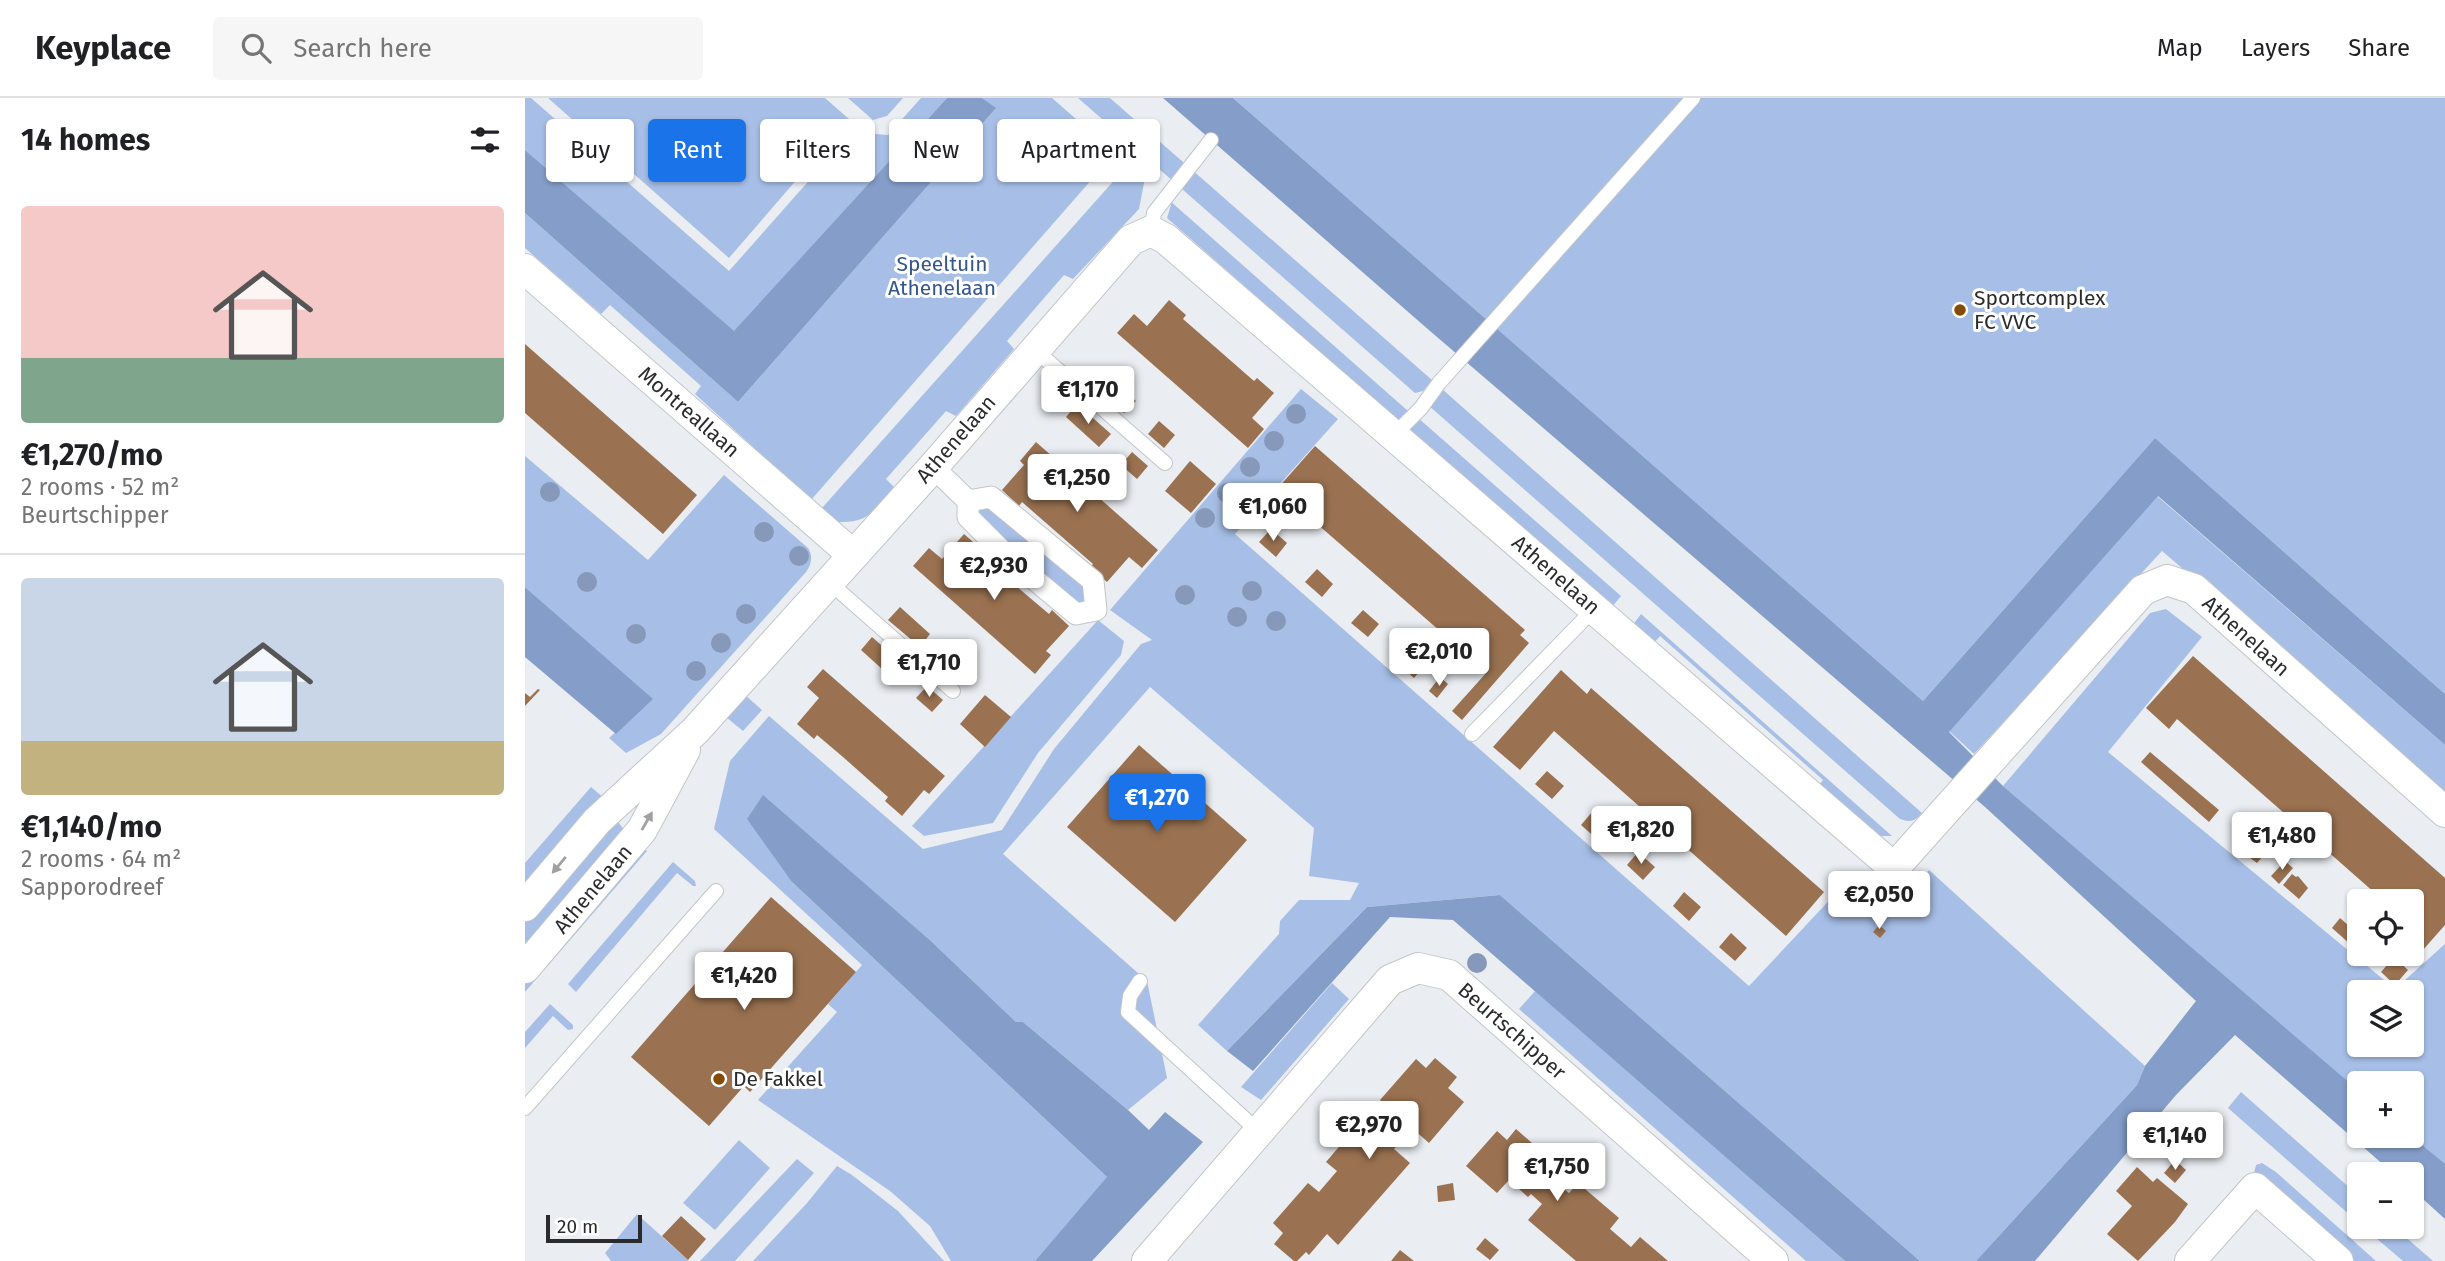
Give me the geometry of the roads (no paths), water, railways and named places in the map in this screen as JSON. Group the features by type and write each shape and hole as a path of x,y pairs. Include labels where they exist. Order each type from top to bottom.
{"street":[{"name":"Athenelaan","path":"525,906 597,821 695,732 933,467 1131,240 1150,231 1166,239 1894,868 2143,590 2167,580 2194,589 2445,812"},
{"name":"Montreallaan","path":"525,269 853,555"},
{"path":"933,467 968,501 968,517 1010,559 1076,614 1096,610 1093,581 991,497 968,501"},
{"name":"Athenelaan","path":"525,968 642,830 695,732"},
{"name":"Beurtschipper","path":"1147,1261 1390,980 1418,968 1448,975 1773,1261"},
{"path":"2190,1261 2255,1188 2338,1261"}],"lane":[{"path":"1394,435 1421,408 1451,370 1693,98"},
{"path":"1150,231 1154,213 1211,140"},
{"path":"1034,349 1165,463"},
{"path":"829,582 953,691"},
{"path":"1472,734 1595,608"},
{"path":"525,1108 716,891"},
{"path":"1140,981 1130,996 1128,1012 1259,1132"}],"place":[{"name":"Sportcomplex FC VVC","path":"1960,310"},
{"name":"De Fakkel","path":"719,1079"}],"park label":[{"name":"Speeltuin Athenelaan","path":"942,276"}]}
